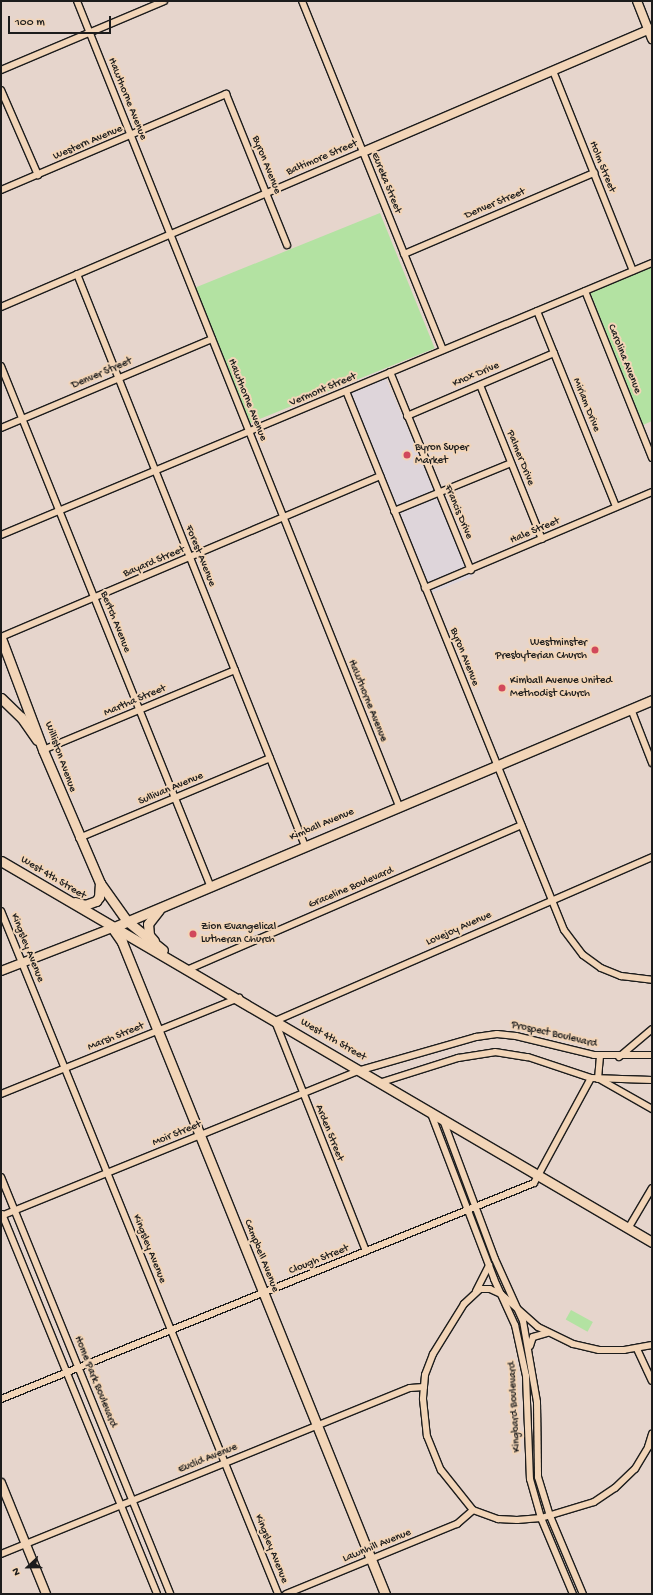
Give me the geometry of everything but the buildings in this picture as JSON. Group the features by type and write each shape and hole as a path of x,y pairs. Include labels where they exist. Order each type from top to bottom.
{"main road":[{"name":"Williston Avenue","path":"1,638 43,750 79,838 100,883 127,921 189,968"},
{"path":"1,698 21,717 43,750"},
{"name":"Kimball Avenue","path":"112,928 210,885 652,700"},
{"name":"West 4th Street","path":"1,861 112,928 189,968 275,1021 429,1109 537,1175 629,1227 652,1242"},
{"path":"64,898 85,905 91,904 99,897 100,883"},
{"path":"159,946 149,935 148,924 156,913 169,903"},
{"name":"Campbell Avenue","path":"112,928 122,942 385,1594"}],"street":[{"name":"Hawthorne Avenue","path":"77,1 399,806"},
{"path":"1,70 164,1"},
{"name":"Eureka Street","path":"302,1 443,350"},
{"path":"637,1 650,29 652,39"},
{"name":"Baltimore Street","path":"1,307 650,29"},
{"name":"Holm Street","path":"552,71 633,271"},
{"path":"1,90 38,175"},
{"name":"Western Avenue","path":"1,190 226,94"},
{"name":"Byron Avenue","path":"226,94 287,245"},
{"name":"Denver Street","path":"404,254 594,173"},
{"name":"Vermont Street","path":"1,535 652,263"},
{"name":"Forest Avenue","path":"77,274 305,846"},
{"name":"Carolina Avenue","path":"585,290 652,458"},
{"name":"Miriam Drive","path":"537,311 616,508"},
{"name":"Denver Street","path":"1,428 212,338"},
{"name":"Knox Drive","path":"407,416 554,353"},
{"name":"Bertch Avenue","path":"1,366 210,885"},
{"name":"Francis Drive","path":"390,372 471,570"},
{"name":"Palmer Drive","path":"480,385 542,539"},
{"name":"Byron Avenue","path":"346,391 496,766 564,930 580,952 601,968 621,976 652,980"},
{"path":"394,511 511,463"},
{"name":"Bayard Street","path":"1,638 380,476"},
{"name":"Hale Street","path":"425,588 471,570 652,492"},
{"name":"Martha Street","path":"43,750 235,670"},
{"path":"631,709 652,763"},
{"name":"Sullivan Avenue","path":"79,838 270,758"},
{"name":"Graceline Boulevard","path":"189,968 520,825"},
{"name":"Lovejoy Avenue","path":"275,1021 551,900 652,858"},
{"name":"Kingsley Avenue","path":"1,911 278,1594"},
{"name":"Kimball Avenue","path":"1,971 112,928"},
{"name":"Marsh Street","path":"1,1094 239,998"},
{"name":"Arden Street","path":"275,1021 366,1251"},
{"path":"619,1057 652,1029"},
{"name":"Prospect Boulevard","path":"361,1070 453,1043 497,1034 516,1036 573,1052 600,1056 619,1057 652,1055"},
{"path":"382,1082 458,1058 495,1052 528,1057 591,1078 652,1080"},
{"path":"599,1079 600,1056"},
{"name":"Moir Street","path":"2,1215 361,1070"},
{"name":"Clough Street","path":"1,1399 469,1210 534,1182 591,1078"},
{"path":"599,1079 652,1110"},
{"name":"Kingbard Boulevard","path":"429,1109 489,1265 515,1325 522,1354 527,1402 529,1472 541,1518 573,1594"},
{"name":"Kingbard Boulevard","path":"442,1117 477,1206 495,1259 518,1307 530,1346 537,1402 536,1464 550,1516 583,1594"},
{"name":"Home Park Boulevard","path":"1,1177 170,1594"},
{"path":"629,1227 652,1188"},
{"name":"Home Park Boulevard","path":"2,1215 157,1594"},
{"path":"489,1265 484,1279 439,1342 428,1365 424,1386 425,1422 431,1447 448,1480 473,1510 488,1517 508,1520 541,1518 594,1502 620,1484 642,1459 652,1434"},
{"path":"475,1292 485,1288 501,1294 547,1333 573,1344 599,1350 638,1349 652,1345"},
{"path":"530,1346 534,1337 547,1333"},
{"path":"638,1349 652,1380"},
{"name":"Euclid Avenue","path":"1,1554 410,1388 424,1386"},
{"path":"1,1483 46,1594"},
{"name":"Lawnhill Avenue","path":"286,1594 457,1524 473,1510"}],"shaded area":[{"path":"382,370 473,576 431,593 348,386"}],"green space":[{"path":"380,213 435,348 250,423 195,288"},
{"path":"652,266 652,421 643,425 590,292"},
{"path":"571,1310 593,1322 588,1332 566,1320"}],"place":[{"name":"Byron Super Market","path":"407,455"},
{"name":"Westminster Presbyterian Church","path":"595,650"},
{"name":"Kimball Avenue United Methodist Church","path":"502,688"},
{"name":"Zion Evangelical Lutheran Church","path":"193,934"}]}
